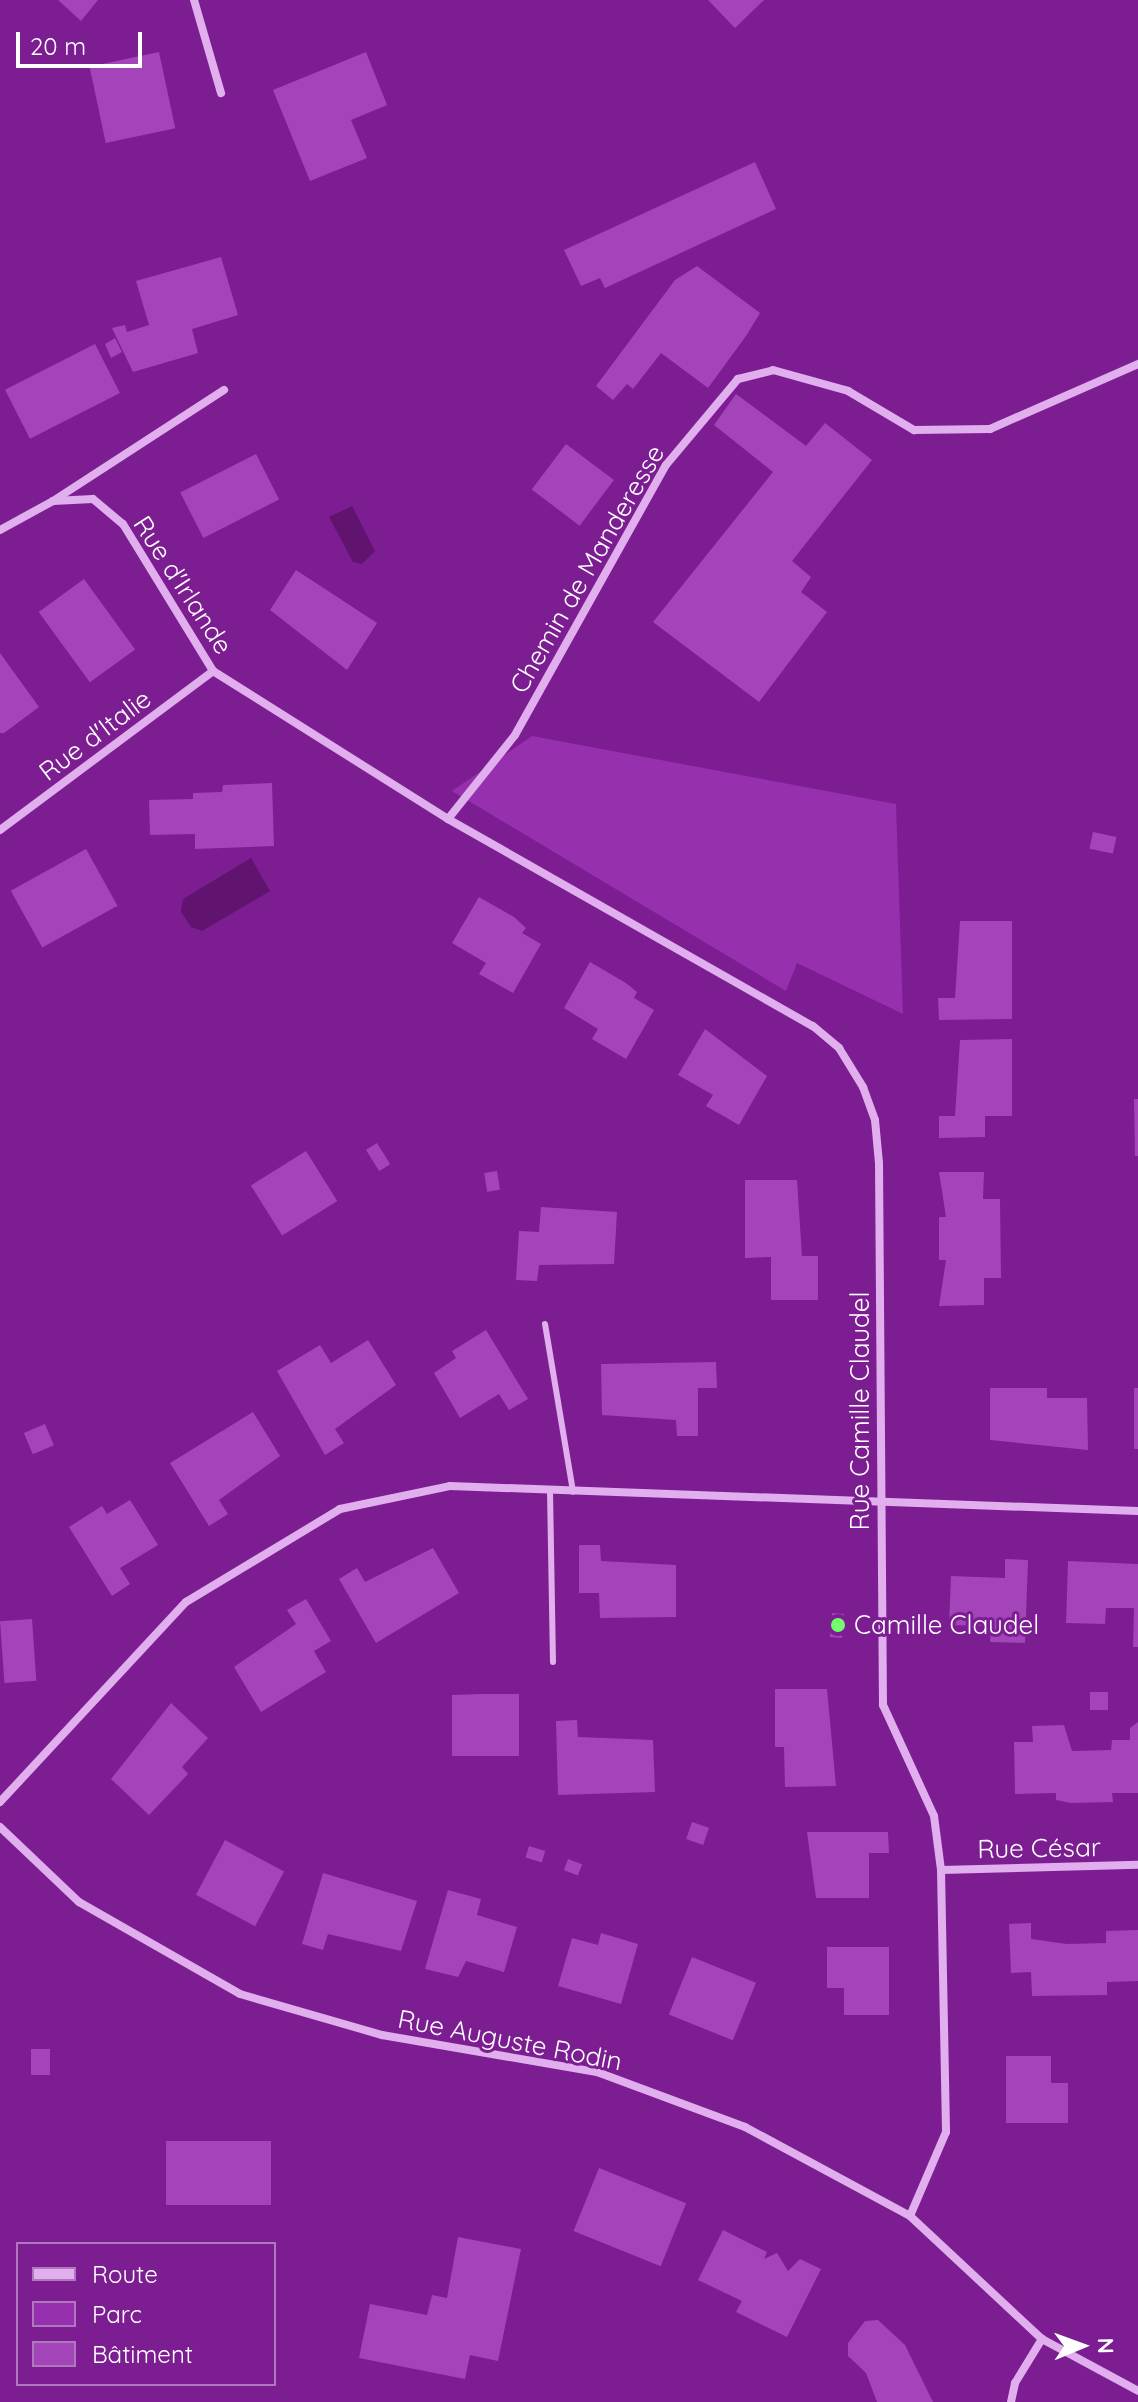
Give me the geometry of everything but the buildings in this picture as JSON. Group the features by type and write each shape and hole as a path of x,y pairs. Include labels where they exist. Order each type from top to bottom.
{"street":[{"path":"194,0 221,93"},
{"name":"Chemin de Manderesse","path":"448,819 515,735 666,465 738,379 773,370 848,391 914,430 990,429 1138,364"},
{"path":"53,501 224,390"},
{"name":"Rue d'Irlande","path":"0,530 53,501 93,499 123,524 213,671 448,819"},
{"name":"Rue d'Italie","path":"0,830 213,671"},
{"name":"Rue Camille Claudel","path":"448,819 813,1026 839,1048 875,1120 883,1705 934,1816 941,1870 946,2132 910,2216"},
{"path":"0,1802 186,1602 340,1509 450,1486 880,1506 1138,1511"},
{"name":"Rue Auguste Rodin","path":"0,1827 79,1902 240,1994 382,2035 597,2072 745,2127 910,2216 1042,2339 1138,2391"},
{"name":"Rue César","path":"941,1870 1138,1865"},
{"path":"1011,2402 1015,2383 1042,2339"}],"lane":[{"path":"545,1324 573,1492"},
{"path":"550,1491 553,1662"}],"green space":[{"path":"532,736 896,804 903,1014 797,963 786,991 452,791"}],"shaded area":[{"path":"352,506 375,551 362,564 353,562 329,517"},
{"path":"251,858 270,891 202,931 191,927 181,912 183,899"}],"place":[{"name":"Camille Claudel","path":"838,1625"}]}
